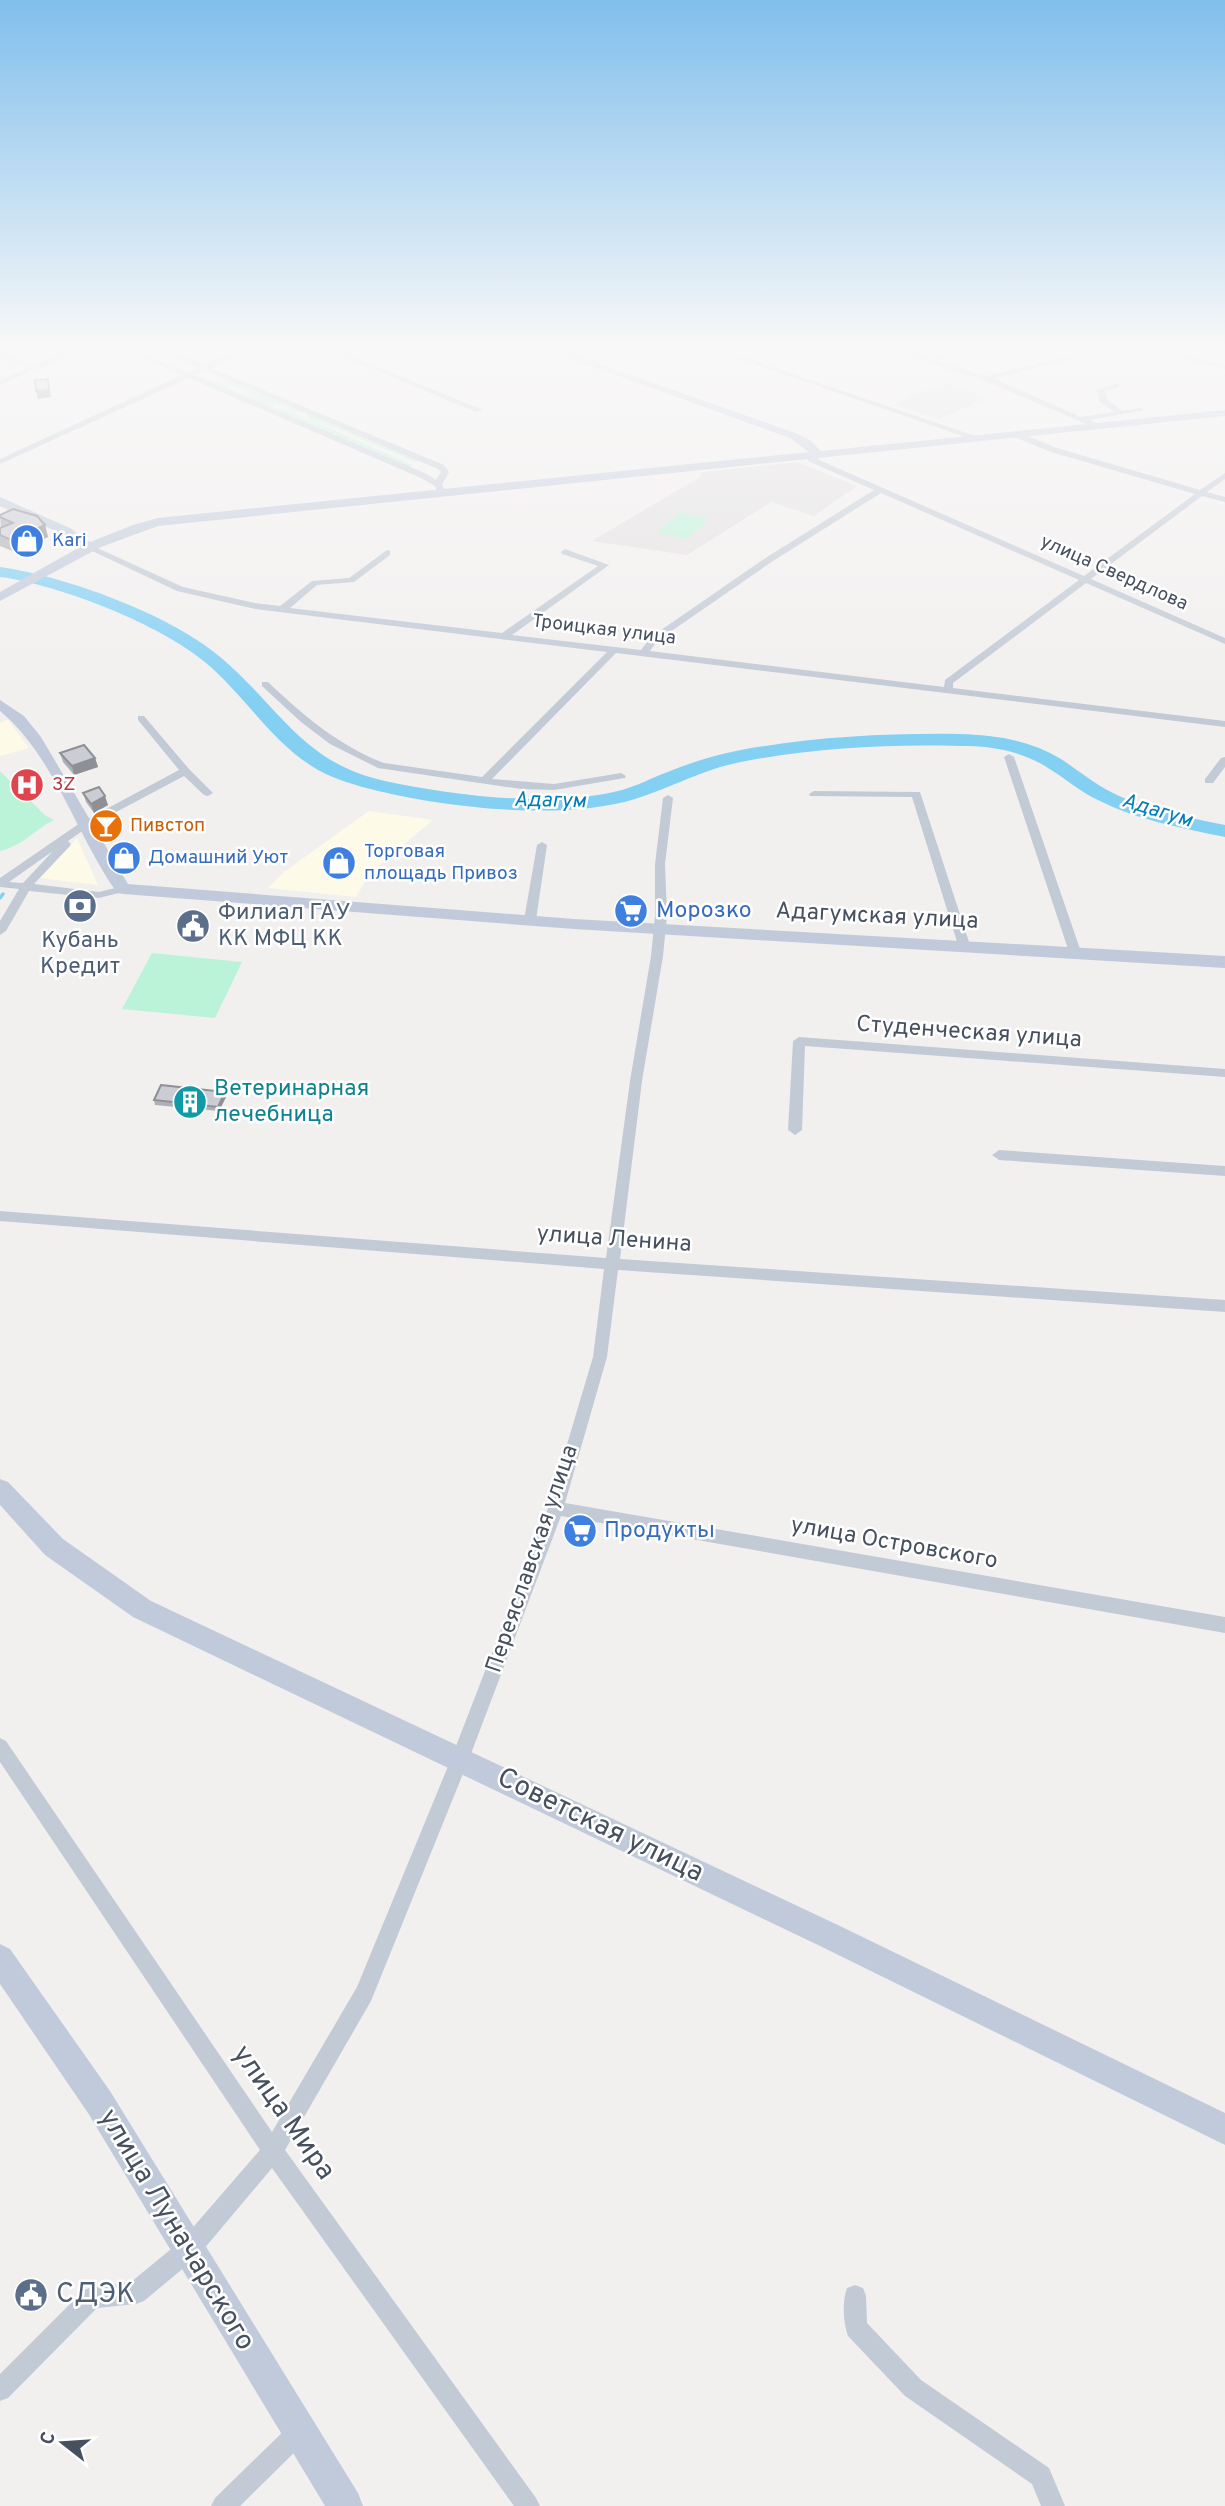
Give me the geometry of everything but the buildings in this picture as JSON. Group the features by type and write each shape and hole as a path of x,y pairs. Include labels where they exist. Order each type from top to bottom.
{"main road":[{"path":"0,597 90,548 132,529 158,522 439,488 727,463"},
{"name":"Троицкая улица","path":"0,501 66,531 90,548"},
{"path":"0,704 23,723 123,889"},
{"name":"Адагумская улица","path":"123,889 659,929 1225,962"},
{"name":"Советская улица","path":"0,1489 54,1548 142,1609 460,1759 1225,2129"},
{"name":"улица Луначарского","path":"0,1959 99,2102 190,2248 298,2433 345,2506"}],"street":[{"path":"393,463 439,488 444,472 441,467 431,463"},
{"name":"улица Свердлова","path":"820,463 1225,640"},
{"path":"1098,463 1225,500"},
{"path":"949,691 948,682 1225,475"},
{"path":"643,654 654,639 770,559 881,489"},
{"name":"Троицкая улица","path":"90,548 193,593 281,610 1225,724"},
{"path":"503,637 605,565 565,552"},
{"path":"281,610 315,583 348,581 387,553"},
{"path":"485,780 613,651"},
{"path":"265,684 316,731 373,763 467,780 554,787 621,776"},
{"path":"141,719 185,771 208,793"},
{"path":"1009,757 1075,952"},
{"path":"1209,781 1225,760"},
{"path":"0,883 84,825 185,771"},
{"path":"814,794 916,794 964,945"},
{"name":"Переяславская улица","path":"0,2390 92,2298 136,2293 190,2248 273,2151 364,1994 460,1759 556,1508 600,1357 611,1264 657,956 660,864 668,798"},
{"path":"0,931 27,886 84,825"},
{"path":"530,920 542,845"},
{"path":"0,883 99,895 123,889"},
{"name":"Студенческая улица","path":"795,1130 799,1041 1225,1073"},
{"path":"999,1155 1225,1171"},
{"name":"улица Ленина","path":"0,1216 611,1264 1225,1306"},
{"name":"улица Островского","path":"556,1508 1225,1625"},
{"name":"улица Мира","path":"0,1746 273,2151 528,2506"},
{"path":"855,2296 856,2328 913,2388 1041,2476 1053,2506"},
{"path":"223,2506 298,2433"}],"shaded area":[{"path":"799,463 857,486 814,516 771,502 687,555 592,541 700,477 701,472"},
{"path":"8,720 29,748 0,756 0,723"},
{"name":"Торговая площадь Привоз","path":"369,811 433,820 370,873 356,897 268,888 284,872"},
{"path":"77,838 98,885 39,878"}],"green space":[{"path":"681,512 709,520 686,539 657,532"},
{"path":"0,771 46,816 54,820 15,845 0,851"},
{"path":"152,953 242,962 215,1018 122,1009"}],"waterway":[{"name":"Адагум","path":"0,572 18,574 69,589 175,634 221,667 288,738 316,761 352,778 381,786 490,802 566,803 628,795 705,765 741,756 877,741 978,741 1028,750 1046,758 1104,796 1133,808 1225,831"},
{"path":"0,898 3,894"}],"place":[{"name":"Kari","path":"27,541"},
{"name":"3Z","path":"27,785"},
{"name":"Пивстоп","path":"106,826"},
{"name":"Домашний Уют","path":"124,858"},
{"name":"Торговая площадь Привоз","path":"339,863"},
{"name":"Кубань Кредит","path":"80,906"},
{"name":"Морозко","path":"631,911"},
{"name":"Филиал ГАУ КК МФЦ КК","path":"193,926"},
{"name":"Ветеринарная лечебница","path":"190,1102"},
{"name":"Продукты","path":"580,1531"},
{"name":"СДЭК","path":"31,2295"}]}
